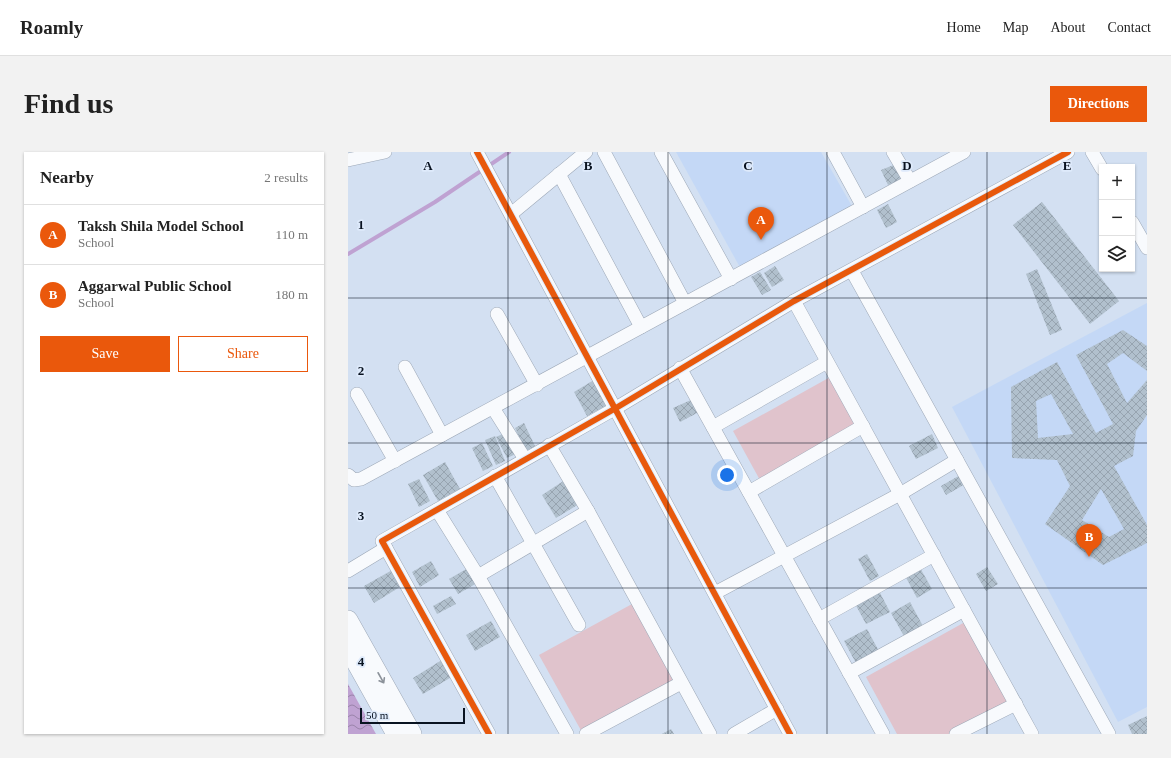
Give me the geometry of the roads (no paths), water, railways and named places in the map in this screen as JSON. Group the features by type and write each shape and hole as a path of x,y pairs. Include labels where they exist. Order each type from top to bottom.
{"main road":[{"path":"348,620 412,734"},
{"path":"348,648 396,734"}],"street":[{"path":"348,160 385,152"},
{"path":"511,214 586,152"},
{"path":"604,152 685,304"},
{"path":"661,152 731,279"},
{"path":"833,152 863,207"},
{"path":"893,152 910,181"},
{"path":"348,475 354,480 361,479 538,385 588,356 863,207 910,181 947,156 964,152"},
{"path":"489,734 382,541 616,408 680,368 794,301 852,271 1068,152"},
{"path":"1092,152 1099,164"},
{"path":"478,154 616,408 790,734"},
{"path":"559,174 641,327"},
{"path":"1135,227 1147,248"},
{"path":"852,271 1108,734"},
{"path":"794,301 1032,734"},
{"path":"497,314 538,385"},
{"path":"712,427 827,362"},
{"path":"405,367 442,435"},
{"path":"680,368 883,734"},
{"path":"357,394 395,461"},
{"path":"493,408 525,459"},
{"path":"749,492 863,426"},
{"path":"550,446 588,511 710,734"},
{"path":"715,593 785,557 900,494 957,460"},
{"path":"495,476 579,625"},
{"path":"436,510 478,576 567,734"},
{"path":"478,576 533,542 588,511"},
{"path":"348,571 386,548"},
{"path":"819,619 934,555"},
{"path":"849,673 964,610"},
{"path":"586,734 681,683"},
{"path":"956,734 1016,704"},
{"path":"734,734 777,709"}],"water":[{"path":"348,684 376,734 348,734"}],"waterway":[{"path":"348,254 435,202 509,152"}],"place":[{"name":"Taksh Shila Model School","path":"761,240"},
{"name":"Aggarwal Public School","path":"1089,557"}]}
